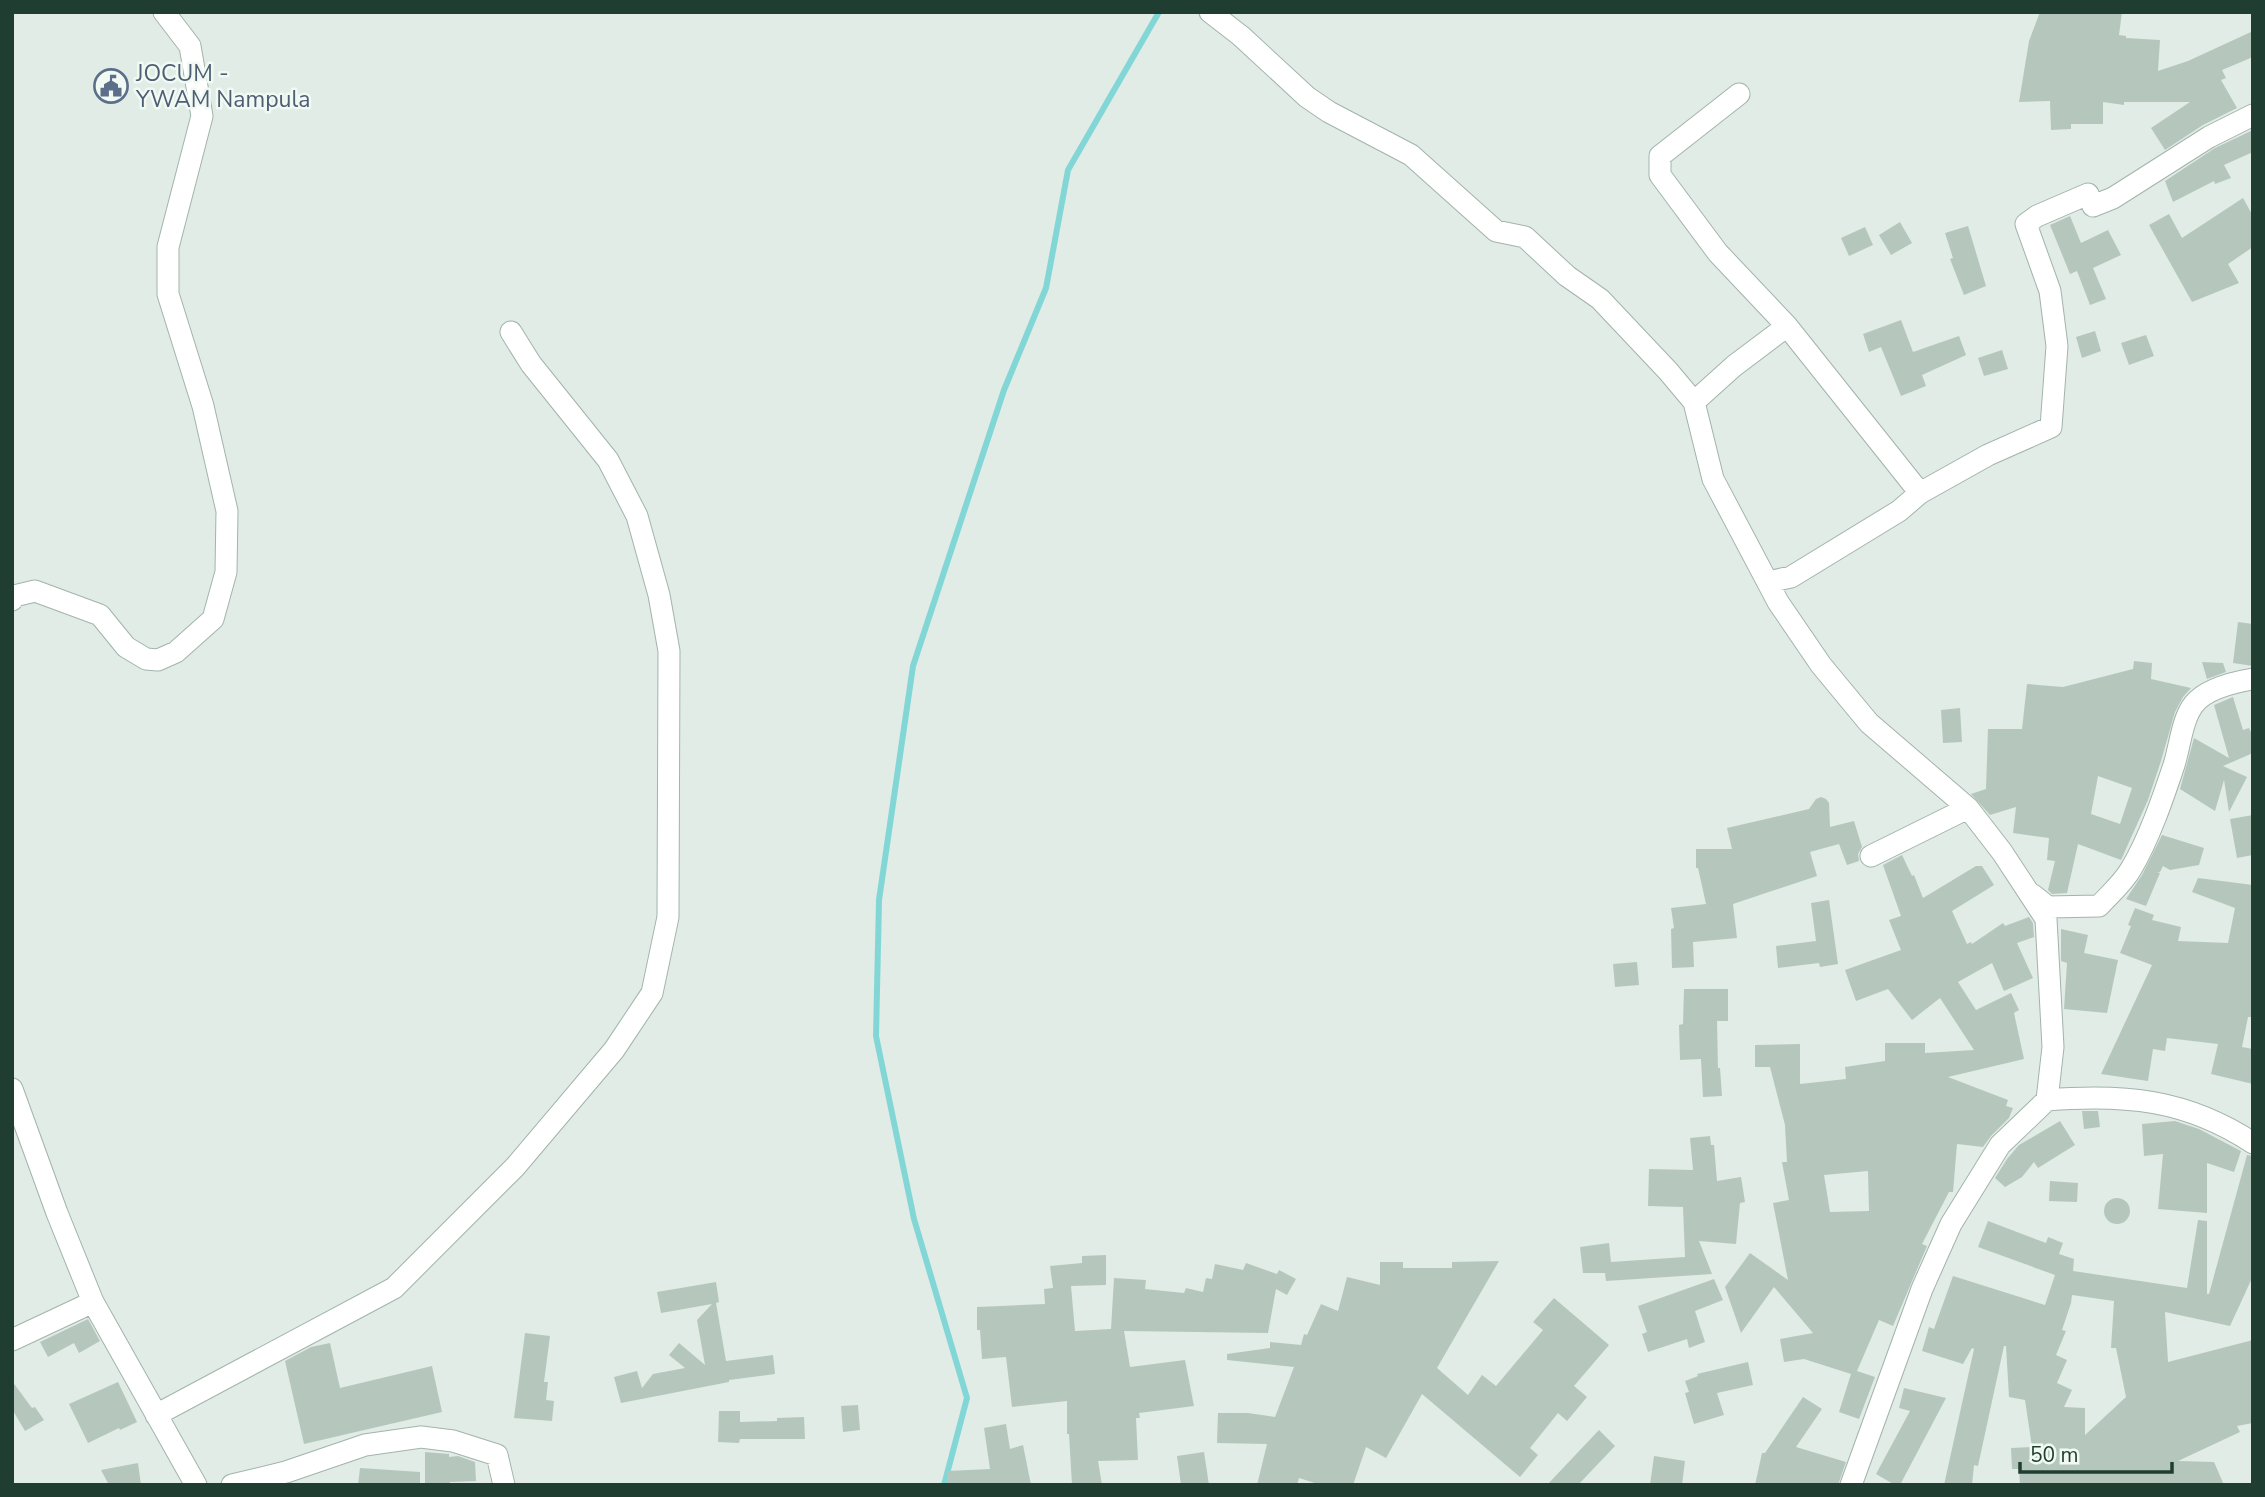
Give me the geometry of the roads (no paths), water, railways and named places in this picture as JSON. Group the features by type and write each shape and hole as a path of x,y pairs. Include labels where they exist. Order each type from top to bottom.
{"street":[{"path":"12,600 14,596 35,591 100,615 126,648 146,660 158,660 176,652 213,619 226,572 227,512 203,405 168,294 168,247 202,116 190,46 163,12"},
{"path":"1210,12 1241,36 1307,97 1329,112 1411,155 1496,231 1525,237 1567,276 1600,299 1668,371 1694,402 1713,480 1778,602 1821,665 1869,723 1968,808 2031,893 2046,919 2053,1047 2047,1100 2000,1145 1951,1224 1922,1289 1851,1485"},
{"path":"1739,94 1660,156 1660,175 1718,253 1787,326 1920,494"},
{"path":"1768,582 1791,577 1899,511 1920,494 1988,455 2051,427 2057,346 2050,291 2026,224 2037,216 2088,194 2093,206 2113,198 2209,137 2253,115"},
{"path":"1694,402 1734,366 1787,326"},
{"path":"156,1415 394,1288 515,1167 614,1050 652,993 668,918 669,651 659,595 637,516 608,460 531,364 511,332"},
{"path":"2031,893 2048,907 2099,906 2130,870 2161,804 2180,748 2187,717 2194,704 2220,688 2253,679"},
{"path":"1871,856 1968,808"},
{"path":"12,1089 93,1302 196,1485"},
{"path":"2047,1100 2134,1098 2193,1111 2253,1143"},
{"path":"12,1340 93,1302"},
{"path":"232,1485 286,1472 365,1445 421,1437 453,1441 497,1455 504,1485"}],"waterway":[{"path":"944,1485 967,1398 914,1219 876,1036 879,900 913,666 1004,390 1046,288 1068,170 1159,12"}],"place":[{"name":"JOCUM - YWAM Nampula","path":"111,86"}]}
